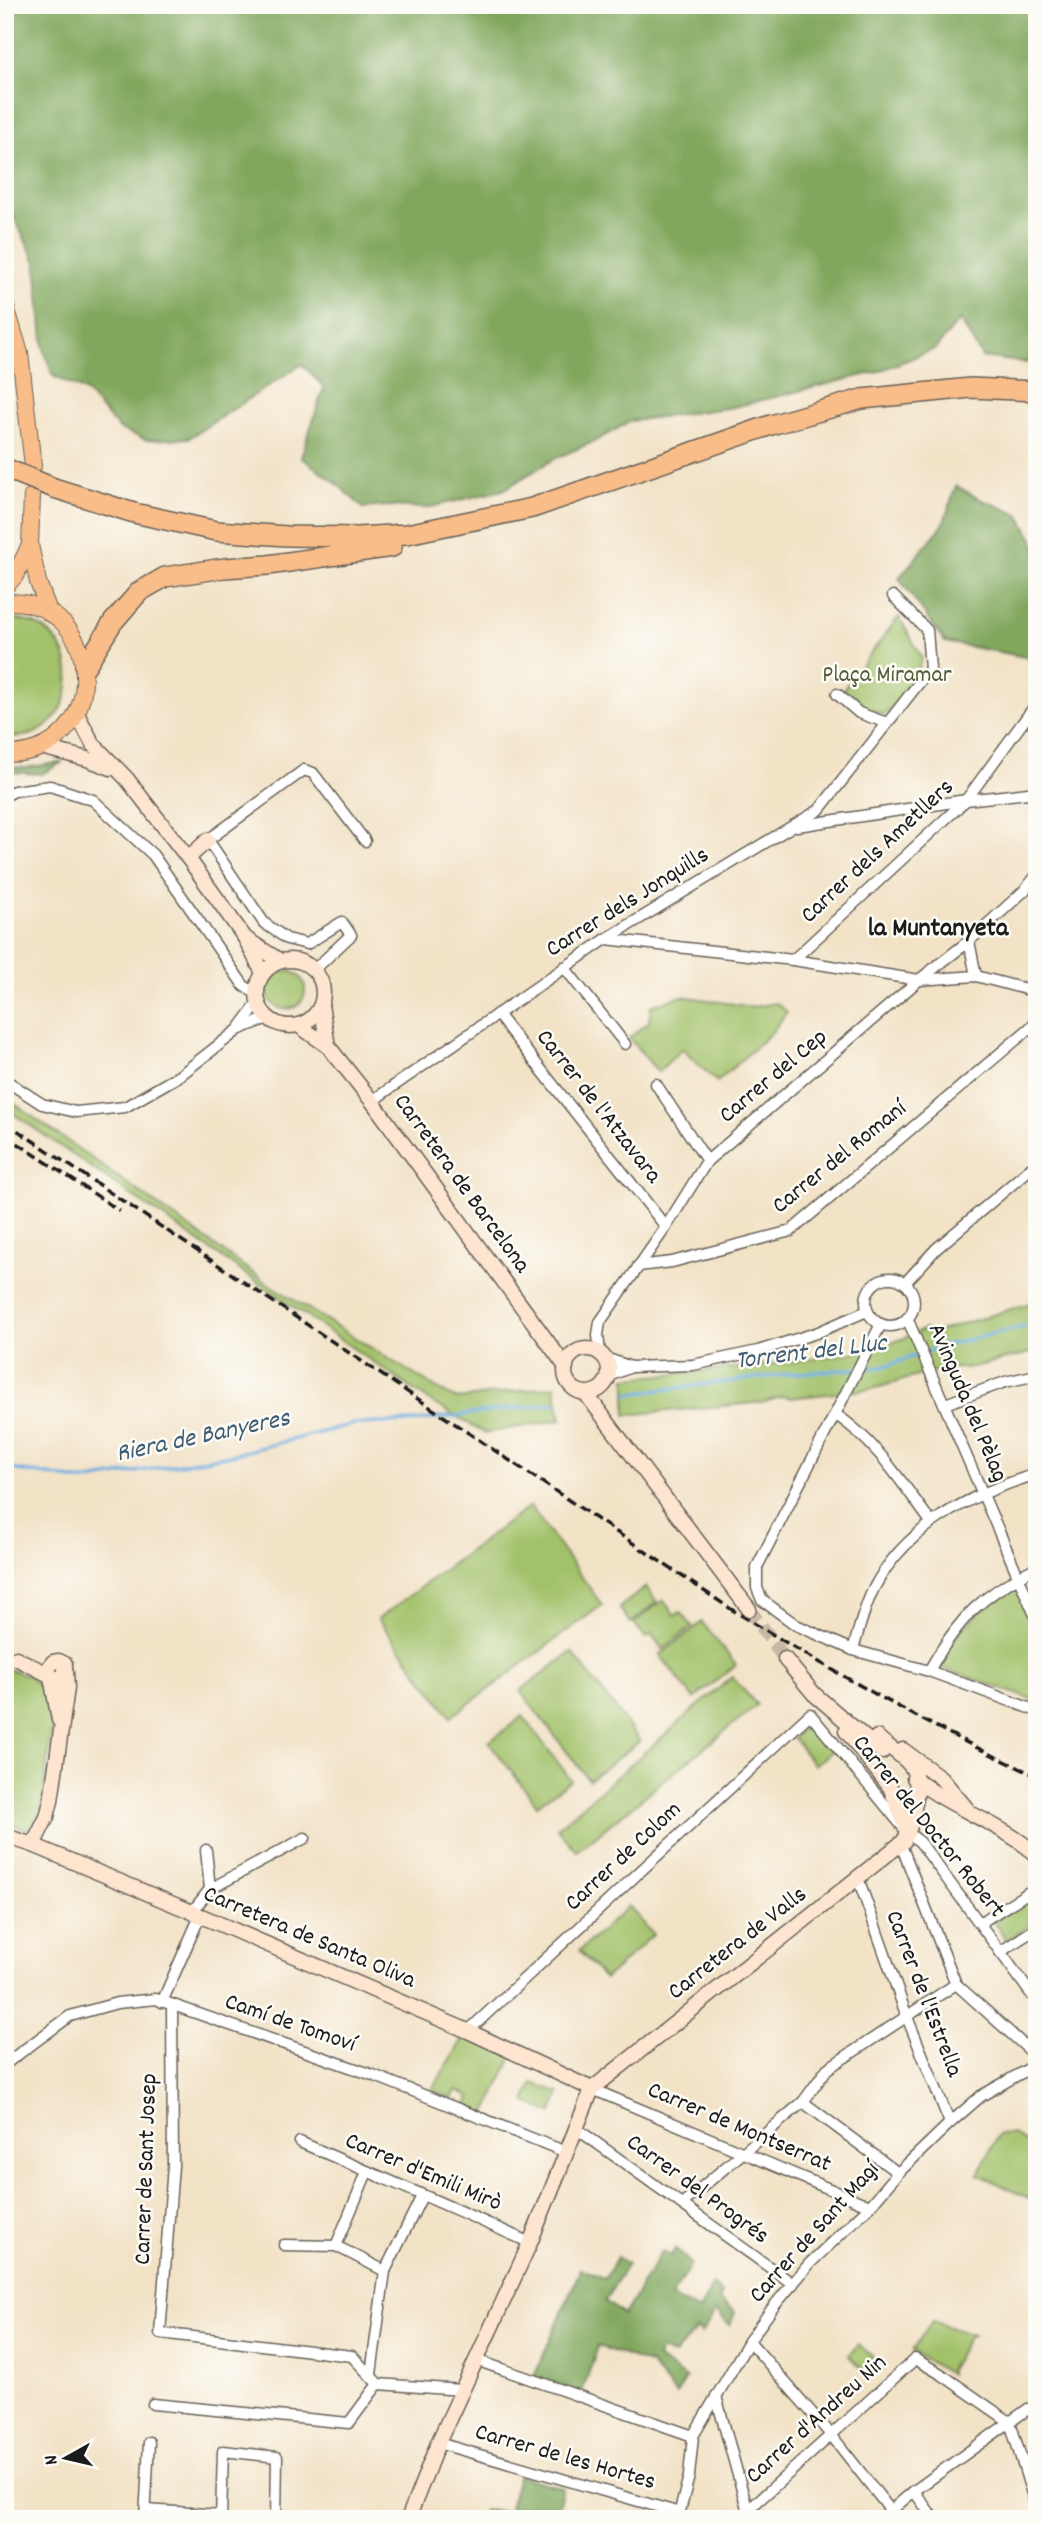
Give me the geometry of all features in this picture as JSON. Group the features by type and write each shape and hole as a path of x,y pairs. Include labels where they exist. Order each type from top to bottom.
{"highway":[{"path":"6,468 54,488 134,513 216,531 286,536 356,537 407,534 532,508 771,425 862,399 971,388 1037,391"},
{"path":"85,667 113,622 139,592 165,577 418,543 510,522 532,508"}],"main road":[{"path":"6,308 20,353 33,466"},
{"path":"32,496 30,545 38,582 50,614"},
{"path":"5,587 15,576 30,545"},
{"path":"5,602 31,605 50,614 73,636 85,667 83,695 77,713 65,730 41,747 24,753 5,754"}],"street":[{"name":"Carrer dels Jonquills","path":"372,1101 606,939 819,810 930,668 927,630 894,596"},
{"path":"836,694 859,713 887,723"},
{"name":"Carrer dels Ametllers","path":"793,960 966,800 1037,703"},
{"path":"77,713 93,744 127,779 188,858 245,938 263,973"},
{"path":"41,747 116,769"},
{"path":"188,858 208,840 304,770 313,773 365,841"},
{"path":"5,796 14,791 50,786 93,800 153,855 244,986 257,998 268,1018 282,1025 298,1025 312,1018 321,1005 321,980 314,970 304,963 280,961 263,973 258,983 257,998 237,1030"},
{"path":"788,827 1037,792"},
{"path":"208,840 264,923 287,939 307,944 342,922 351,935 314,970"},
{"name":"Carrer del Cep","path":"603,1356 598,1335 600,1322 666,1227 707,1161 919,980 969,941 1024,891 1037,875"},
{"path":"245,938 280,961"},
{"path":"606,939 793,960 919,980 976,976 1037,992"},
{"path":"969,941 976,976"},
{"path":"564,967 625,1044"},
{"name":"Carretera de Barcelona","path":"321,1005 328,1046"},
{"name":"Carrer de l'Atzavara","path":"497,1014 666,1227"},
{"path":"5,1080 42,1104 76,1112 125,1107 179,1076 237,1030 268,1018"},
{"name":"Carrer del Romaní","path":"638,1266 672,1262 790,1231 1037,1022"},
{"name":"Carretera de Barcelona","path":"298,1025 328,1046 372,1101 566,1367"},
{"path":"656,1084 707,1161"},
{"path":"905,1283 936,1249 1037,1163"},
{"path":"892,1278 905,1283 910,1289 914,1304 907,1318 898,1325 881,1324 867,1311 868,1290 878,1280 892,1278"},
{"path":"555,1351 574,1353 587,1349 631,1367 693,1365 758,1351 816,1333 867,1311"},
{"name":"Avinguda del Pèlag","path":"907,1318 1037,1620"},
{"path":"881,1324 757,1567 756,1578 762,1600 796,1625 853,1650 929,1671 1037,1711"},
{"path":"574,1353 566,1367 565,1376 569,1385 586,1394 605,1416 749,1609"},
{"path":"603,1356 609,1369 605,1416"},
{"path":"586,1394 595,1392 631,1367"},
{"path":"945,1404 1005,1382 1037,1375"},
{"path":"835,1414 858,1429 931,1522"},
{"path":"853,1650 862,1616 874,1588 890,1563 931,1522 983,1493 1037,1474"},
{"path":"929,1671 964,1617 981,1600 1037,1567"},
{"path":"10,1657 51,1671 60,1679 66,1672 67,1688 49,1811 33,1845"},
{"path":"785,1659 890,1787 899,1806 904,1839 956,1984 1037,2057"},
{"path":"51,1671 61,1731"},
{"path":"814,1694 918,1781 943,1791"},
{"name":"Carrer del Doctor Robert","path":"810,1714 904,1839 920,1842 1037,2003"},
{"name":"Carrer de Colom","path":"468,2031 810,1714"},
{"path":"850,1726 914,1756 943,1791 970,1813 1037,1856"},
{"path":"877,1737 912,1767 918,1781 914,1811 904,1839"},
{"path":"899,1806 907,1790 918,1781"},
{"path":"914,1811 920,1804 943,1791"},
{"name":"Carretera de Santa Oliva","path":"5,1836 33,1845 468,2031 593,2089"},
{"path":"206,1850 210,1889 305,1838"},
{"name":"Carretera de Valls","path":"593,2089 904,1839"},
{"name":"Carrer de l'Estrella","path":"858,1878 906,2017 950,2123"},
{"path":"980,1923 1037,1887"},
{"name":"Carrer de Sant Josep","path":"210,1889 196,1914 167,2003 173,2166 160,2333 352,2356 371,2374"},
{"path":"1000,1952 1037,1928"},
{"path":"681,2204 803,2102 827,2069 956,1984"},
{"name":"Camí de Tomoví","path":"5,2064 70,2015 117,2003 156,1999 373,2076 566,2152"},
{"name":"Carrer de Sant Magí","path":"679,2516 689,2476 693,2435 749,2340 793,2284 810,2263 870,2206 898,2173 950,2123 981,2096 1037,2064"},
{"path":"408,2519 438,2443 530,2243 593,2089"},
{"name":"Carrer de Montserrat","path":"593,2089 870,2206"},
{"path":"803,2102 898,2173"},
{"name":"Carrer del Progrés","path":"577,2129 793,2284"},
{"name":"Carrer d'Emili Mirò","path":"300,2143 449,2205 530,2243"},
{"path":"336,2246 367,2172"},
{"path":"422,2196 385,2271 371,2374 378,2384 462,2390"},
{"path":"284,2245 336,2246 385,2271"},
{"path":"749,2340 832,2436 892,2515"},
{"name":"Carrer d'Andreu Nin","path":"748,2515 915,2359 1010,2422"},
{"path":"476,2360 693,2435"},
{"path":"153,2404 349,2423 378,2384"},
{"path":"716,2396 748,2515"},
{"path":"881,2519 892,2515 914,2491 1028,2409 1037,2406"},
{"path":"1010,2422 1037,2510"},
{"path":"149,2442 146,2514 220,2517 223,2451 277,2457 276,2519"},
{"name":"Carrer de les Hortes","path":"438,2443 679,2516"},
{"path":"914,2491 934,2519"}],"green space":[{"path":"5,5 1037,5 1037,364 982,357 960,320 935,349 877,372 734,407 631,421 554,459 503,490 426,508 363,508 335,482 301,457 324,387 302,364 189,438 147,440 119,429 85,391 53,376 44,350 36,262 5,199 5,154 11,139 5,124"},
{"path":"956,486 980,499 1019,514 1037,547 1037,659 945,642 899,578 943,525"},
{"name":"Plaça Miramar","path":"899,617 922,658 910,691 884,715 866,708 841,692"},
{"path":"5,619 34,624 54,638 65,658 68,681 63,703 51,722 31,734 5,736"},
{"path":"63,762 42,774 5,772 5,766 25,768"},
{"path":"286,971 300,976 305,990 300,1004 286,1009 272,1004 267,990 272,976"},
{"path":"682,996 752,1007 776,1003 787,1012 772,1032 717,1082 682,1049 658,1072 629,1038 649,1022 651,1006"},
{"path":"5,1097 270,1285 439,1390 457,1399 555,1386 561,1420 485,1433 431,1402 5,1108"},
{"path":"1037,1301 1037,1343 1033,1344 1034,1352 974,1367 942,1369 872,1389 790,1398 783,1396 765,1402 626,1415 626,1378 761,1365 854,1352 890,1343 925,1329 930,1334"},
{"path":"530,1506 602,1605 451,1717 378,1619"},
{"path":"1015,1584 1037,1636 1037,1701 938,1667 952,1642 971,1620"},
{"path":"646,1587 657,1602 631,1623 619,1608"},
{"path":"663,1600 675,1615 681,1612 692,1626 663,1649 651,1634 646,1638 634,1623"},
{"path":"702,1622 736,1665 694,1699 660,1655"},
{"path":"572,1652 640,1741 589,1780 520,1691"},
{"path":"5,1668 29,1676 47,1694 53,1722 41,1810 30,1831 5,1822"},
{"path":"732,1677 757,1705 577,1851 557,1828"},
{"path":"523,1716 571,1780 537,1805 489,1742"},
{"path":"804,1727 816,1728 834,1750 814,1765 793,1738"},
{"path":"1037,1892 1037,1921 1007,1941 994,1921"},
{"path":"629,1906 653,1935 605,1979 579,1951"},
{"path":"468,2031 516,2048 486,2114 467,2106 470,2096 456,2090 452,2099 432,2090"},
{"path":"533,2083 560,2093 552,2113 525,2102"},
{"path":"1013,2134 1037,2150 1037,2202 978,2174 998,2135"},
{"path":"675,2248 691,2264 671,2297 699,2311 713,2284 722,2294 719,2300 735,2312 730,2326 716,2311 701,2334 697,2329 674,2355 661,2350 657,2358 686,2378 676,2395 650,2364 598,2346 582,2392 534,2377 581,2268 605,2279 617,2257 627,2264 605,2301 624,2315 662,2251 671,2256"},
{"path":"932,2321 973,2335 969,2336 949,2374 912,2351"},
{"path":"858,2344 878,2361 866,2373 849,2356"},
{"path":"518,2476 563,2488 555,2519 481,2519 484,2510 508,2512"}],"waterway":[{"name":"Torrent del Lluc","path":"628,1394 798,1373 883,1367 946,1345 1037,1324"},
{"name":"Riera de Banyeres","path":"5,1468 84,1481 231,1455 354,1424 409,1422 557,1403"}],"tunnel":[{"path":"749,1609 785,1659"}],"railway":[{"path":"5,1122 731,1609 881,1697 1037,1776"},
{"path":"5,1135 120,1211"}],"district":[{"name":"la Muntanyeta","path":"938,929"}]}
